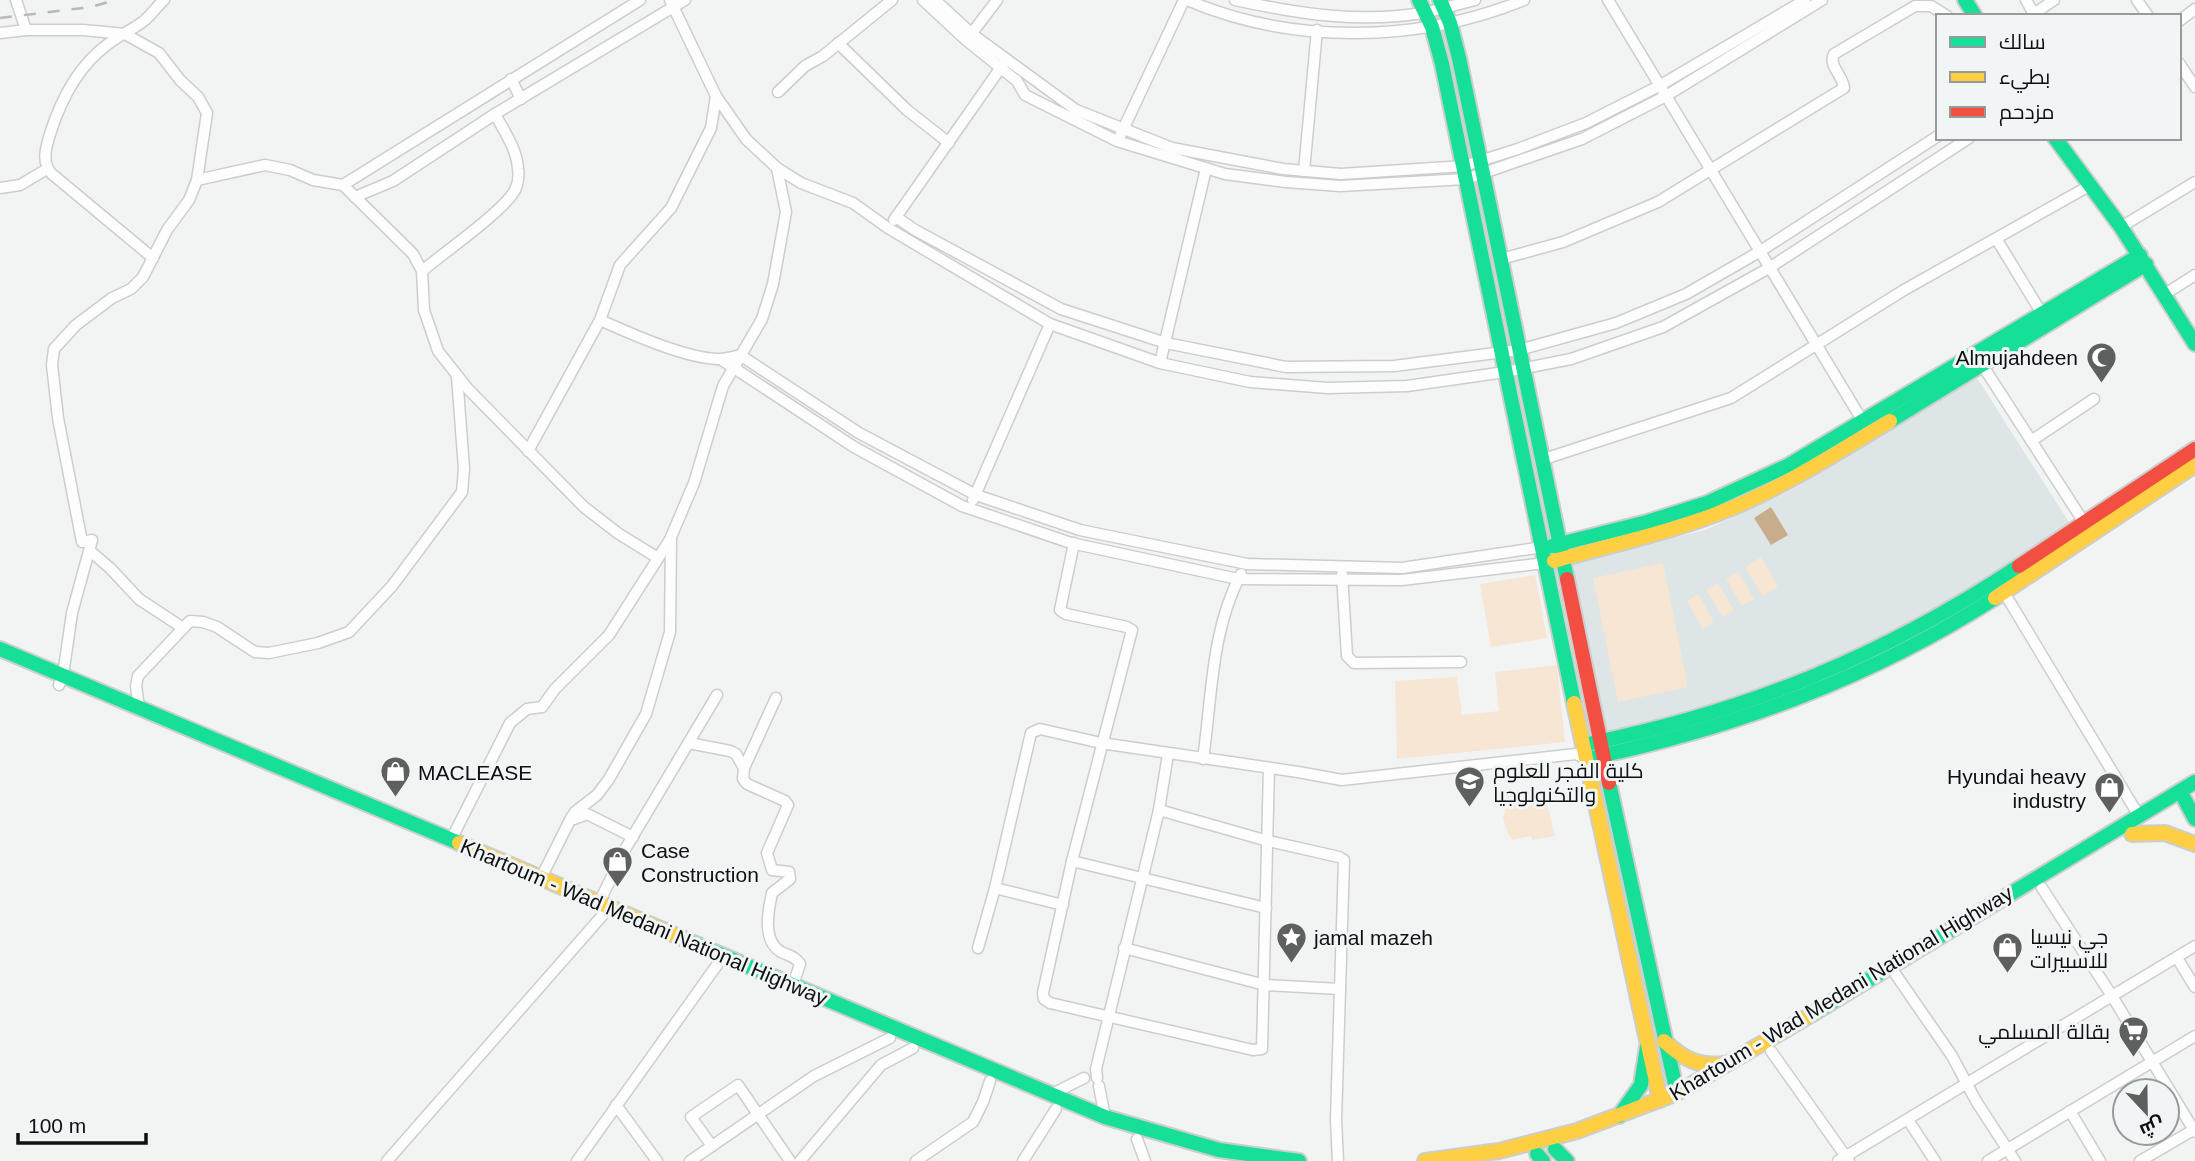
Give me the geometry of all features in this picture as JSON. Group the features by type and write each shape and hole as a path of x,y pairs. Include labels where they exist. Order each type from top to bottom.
{"main road":[{"path":"1442,4 1459,58 1601,749 1677,1093"},
{"path":"1423,6 1432,27 1465,173 1543,547 1582,753 1660,1100"},
{"path":"2055,140 2121,227 2195,344"},
{"path":"1545,563 1561,552 1713,516 1788,481 1867,428 2143,260"},
{"path":"2000,587 2084,523 2195,449"},
{"path":"1582,753 1643,740 1774,695 1827,673 2000,587 2094,536 2195,465"},
{"path":"1543,547 1561,552"},
{"name":"Khartoum - Wad Medani National Highway","path":"0,649 149,722 600,909 793,985 1105,1117 1219,1150 1299,1161"},
{"name":"Khartoum - Wad Medani National Highway","path":"0,661 139,707 541,878 717,965 1056,1109 1137,1139 1221,1161"},
{"path":"1570,682 1587,679"},
{"name":"Khartoum - Wad Medani National Highway","path":"1507,1161 1540,1158 1555,1149 1617,1130 1675,1106 2132,834 2187,796 2195,782"},
{"path":"2187,796 2195,819"},
{"name":"Khartoum - Wad Medani National Highway","path":"1425,1161 1521,1146 1577,1131 1677,1093 2139,816 2187,796"},
{"path":"2132,834 2146,831 2169,833 2195,844"},
{"path":"1664,1041 1676,1055 1691,1063 1711,1066 1732,1062"},
{"path":"1619,1117 1641,1085 1647,1047"},
{"path":"1555,1149 1567,1161"}],"street":[{"path":"16,0 26,30"},
{"path":"153,258 47,169 45,156 65,93 92,59 108,44 145,19 164,0"},
{"path":"343,186 640,0"},
{"path":"355,197 393,181 672,4 685,0"},
{"path":"778,92 805,66 823,56 892,0"},
{"path":"923,0 1003,64 1076,110 1172,148 1283,170 1341,174 1465,173"},
{"path":"935,0 969,37"},
{"path":"969,37 997,0"},
{"path":"1117,141 1186,0 1225,14 1285,27 1367,34 1432,27 1524,0"},
{"path":"1235,0 1333,17 1362,17 1475,0"},
{"path":"1608,0 1867,428"},
{"path":"1482,167 1518,149 1586,123 1659,86 1805,0"},
{"path":"1003,64 1024,95 1117,141 1206,169 1286,182 1340,186 1465,173 1581,139 1666,96 1789,9 1822,0"},
{"path":"2033,14 2054,0"},
{"path":"672,4 716,96 746,139 777,167 800,183 853,203 888,228 1050,324 1160,363 1250,382 1328,388 1407,386 1572,359 1663,327 1769,268 1966,140"},
{"path":"1500,259 1539,250 1596,230 1665,198 1844,88 1844,83 1832,63 1833,54 1915,6 1931,6 1944,14"},
{"path":"0,33 83,30 125,34 159,52 203,105 206,113 197,180 189,200 167,230 143,277 131,289 112,298 76,325 54,349 52,365 67,474 82,541 92,540 72,613 61,680"},
{"path":"1304,171 1317,30"},
{"path":"838,43 881,85 949,144"},
{"path":"888,228 1003,64"},
{"path":"2181,66 2195,87"},
{"path":"511,79 521,99"},
{"path":"528,451 600,320 620,265 671,208 711,128 716,96"},
{"path":"422,271 510,198 516,187 519,170 515,152 495,114"},
{"path":"896,216 915,230 1061,309 1166,343 1286,367 1394,366 1520,350 1616,324 1686,294 1759,252 1936,137"},
{"path":"197,180 265,165 343,186 413,254 422,271 424,310 438,351 457,376 584,507 619,534 658,558"},
{"path":"451,840 510,723 527,709 542,707 555,689 609,635 671,537 694,484 723,386 762,319 773,284 786,212 777,167"},
{"path":"0,188 20,185 47,169"},
{"path":"1160,363 1206,169"},
{"path":"2121,227 2195,182"},
{"path":"1541,460 1724,401 1744,392 1904,290 2089,186"},
{"path":"1997,240 2045,319"},
{"path":"2165,294 2195,275"},
{"path":"600,320 667,347 722,359 740,355 864,436 976,495 1080,530 1247,564 1402,568 1543,547"},
{"path":"969,509 1050,324"},
{"path":"722,359 854,447 969,509 1074,543 1238,579 1402,580 1545,563"},
{"path":"1979,360 2094,536"},
{"path":"139,707 136,686 138,676 190,621 217,627 255,652 269,653 318,643 349,632 392,586 462,492 464,469 457,376"},
{"path":"2031,441 2094,399"},
{"path":"854,447 864,436"},
{"path":"541,878 569,821 575,812 597,795 609,779 646,714 670,632 671,537"},
{"path":"1074,543 1060,610 1066,614 1132,630 1072,861 1043,993 1044,999 1109,1017 1253,1050 1262,1049 1269,768"},
{"path":"90,551 139,599 183,628"},
{"path":"1203,759 1216,653 1225,614 1238,579 1247,564"},
{"path":"1342,567 1347,656 1351,662 1461,662"},
{"path":"2000,587 2139,816"},
{"path":"387,1161 600,909 633,836 717,695"},
{"path":"776,698 744,768 743,779 747,784 785,801 788,805 767,853 772,870 789,872 790,879 772,893 768,915 773,943 777,949 796,958 800,964 793,985"},
{"path":"978,948 995,888 1031,733 1040,729 1101,743 1342,780 1582,753"},
{"path":"690,743 730,751 736,754 744,768"},
{"path":"1105,1117 1093,1077 1159,810 1168,754"},
{"path":"1159,810 1344,860 1338,1161"},
{"path":"569,821 587,814 633,836"},
{"path":"1072,861 1266,908"},
{"path":"995,888 1063,905"},
{"path":"2042,888 2195,1130 2140,1161"},
{"path":"1770,1051 1844,1159 2195,946"},
{"path":"1124,948 1265,985 1340,989"},
{"path":"2177,958 2195,987"},
{"path":"577,1161 717,965"},
{"path":"1896,975 1952,1056 2015,1161"},
{"path":"1988,1161 2195,1036"},
{"path":"690,1161 814,1076 890,1038"},
{"path":"800,1161 881,1065 913,1048"},
{"path":"1050,1095 1093,1077"},
{"path":"916,1161 973,1122 990,1080"},
{"path":"712,1146 691,1117 738,1085 790,1161"},
{"path":"617,1105 657,1161"},
{"path":"1023,1161 1056,1109"},
{"path":"2070,1111 2100,1161"},
{"path":"1908,1119 1935,1161"},
{"path":"1137,1139 1145,1161"}],"shaded area":[{"path":"1977,378 2072,527 1991,579 1872,648 1785,687 1607,736 1569,563 1705,530 1734,517 1790,491"},
{"path":"1771,507 1788,535 1771,545 1754,518"},
{"path":"1761,557 1778,587 1762,596 1745,567"},
{"path":"1663,563 1688,687 1618,702 1593,578"},
{"path":"1738,572 1754,599 1742,606 1726,579"},
{"path":"1535,575 1547,638 1491,647 1480,584"},
{"path":"1718,583 1734,610 1723,617 1706,590"},
{"path":"1698,594 1714,622 1703,629 1687,601"},
{"path":"1557,665 1565,742 1397,759 1395,681 1457,677 1462,715 1499,711 1495,672"},
{"path":"1525,791 1532,800 1548,807 1555,836 1532,840 1531,836 1512,840 1509,836 1503,818 1506,808 1501,795"}],"railway":[{"path":"0,18 91,7 115,0"}],"traffic: fast":[{"path":"1419,0 1432,27 1442,64 1574,703"},
{"path":"1440,0 1450,23 1459,58 1567,579"},
{"path":"1965,0 1974,14"},
{"path":"2056,140 2121,227 2195,344"},
{"path":"1552,546 1647,522 1707,503 1789,465 2140,255"},
{"path":"1890,421 2146,264"},
{"path":"1592,743 1706,714 1814,676 1918,627 2019,566"},
{"path":"1595,757 1701,730 1802,696 1900,652 1995,598"},
{"path":"0,649 459,843"},
{"path":"1814,1013 2195,782"},
{"path":"1609,783 1677,1093"},
{"path":"2180,791 2195,819"},
{"path":"684,939 1105,1117 1219,1150 1299,1161"},
{"path":"1619,1116 1641,1085 1647,1047"},
{"path":"1555,1149 1567,1161"},
{"path":"1537,1154 1543,1161"}],"traffic: slow":[{"path":"1554,561 1668,530 1734,507 1794,478 1890,421"},
{"path":"1995,598 2195,465"},
{"path":"1574,703 1660,1100"},
{"path":"2132,834 2165,833 2195,844"},
{"path":"459,843 684,939"},
{"path":"1425,1161 1499,1151 1577,1131 1677,1093 1814,1013"},
{"path":"1664,1041 1678,1053 1699,1063 1725,1064"}],"traffic: jam":[{"path":"2019,566 2195,449"},
{"path":"1567,579 1609,783"}],"place":[{"name":"Almujahdeen","path":"2101,384"},
{"name":"MACLEASE","path":"395,799"},
{"name":"كلية الفجر للعلوم والتكنولوجيا","path":"1470,809"},
{"name":"Hyundai heavy industry","path":"2109,815"},
{"name":"Case Construction","path":"618,889"},
{"name":"jamal mazeh","path":"1291,964"},
{"name":"جي نيسيا للاسبيرات","path":"2007,975"},
{"name":"بقالة المسلمي","path":"2133,1058"}]}
